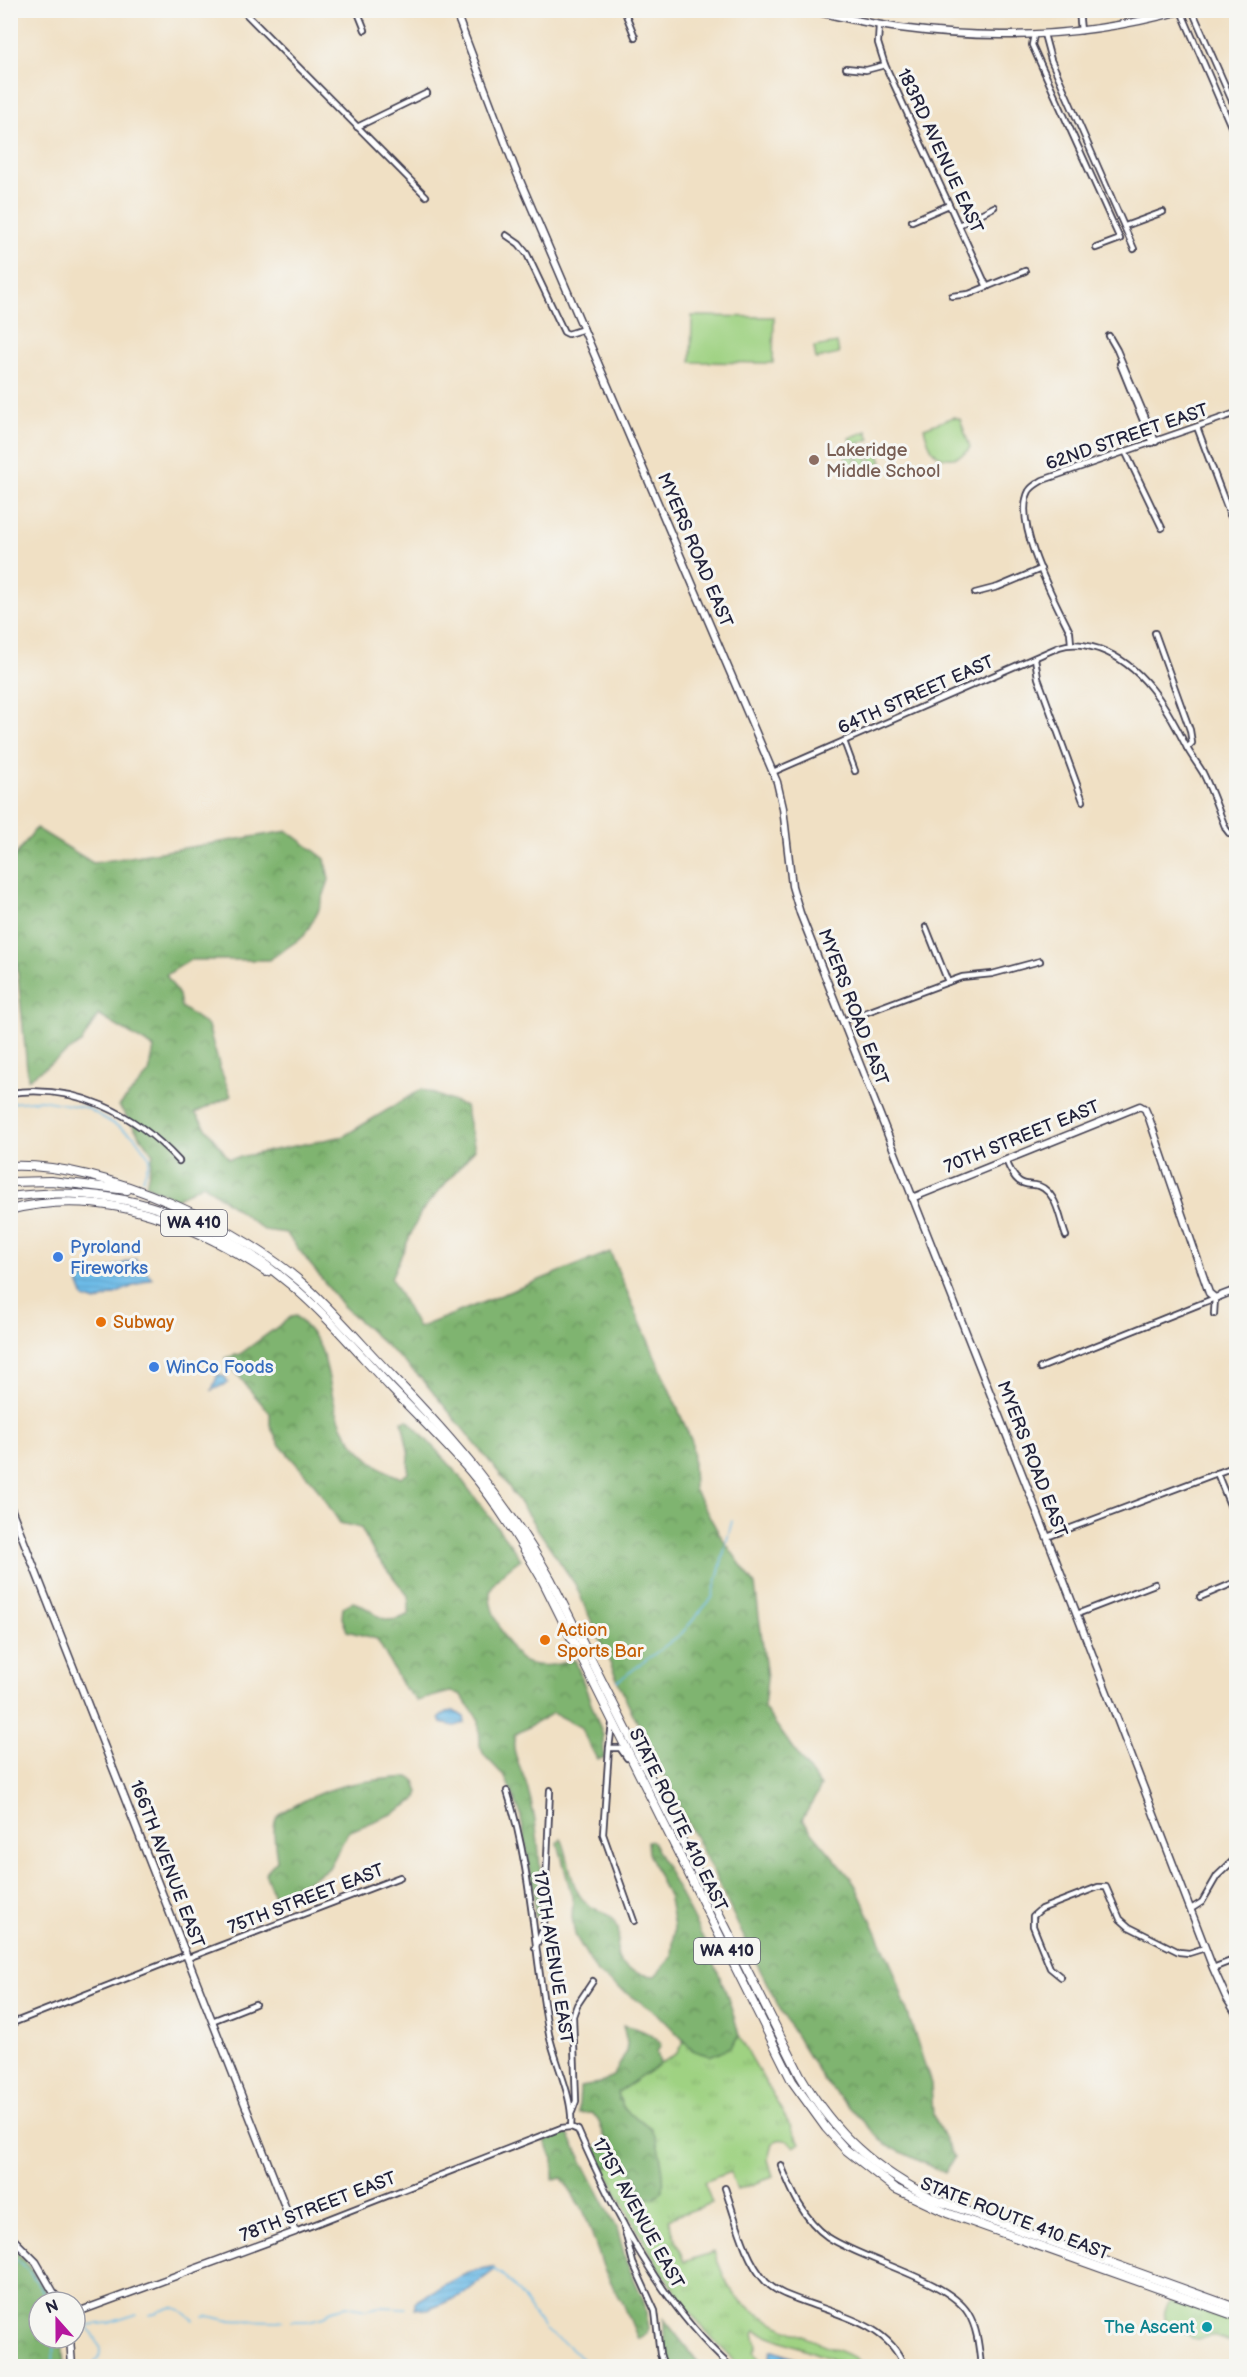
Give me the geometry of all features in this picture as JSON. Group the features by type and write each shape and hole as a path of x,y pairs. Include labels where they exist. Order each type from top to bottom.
{"highway":[{"path":"10,1166 51,1169 102,1178 154,1197"},
{"name":"WA 410","path":"10,1182 66,1182 124,1190 154,1197 217,1225 247,1242 310,1290 376,1366"},
{"name":"WA 410","path":"10,1197 55,1193 106,1196 147,1205 188,1220 228,1240 275,1272 376,1366"},
{"path":"10,1210 58,1203 92,1204 139,1211 177,1222 223,1245 269,1273 343,1337"},
{"name":"STATE ROUTE 410 EAST","path":"376,1366 470,1472 498,1510 543,1581 792,2081 826,2128 845,2149 897,2189 947,2213 1236,2316"},
{"name":"STATE ROUTE 410 EAST","path":"376,1366 469,1459 508,1510 537,1555 800,2075 815,2101 834,2126 856,2149 882,2170 936,2200 1236,2308"}],"street":[{"path":"242,10 426,196"},
{"path":"357,10 365,30"},
{"name":"MYERS ROAD EAST","path":"455,10 516,171 772,772 783,808 792,886 1205,1948 1226,1997 1236,2013"},
{"path":"624,10 634,37"},
{"path":"810,10 837,13 879,25 954,34 1034,35 1081,31 1183,11 1236,138"},
{"path":"1079,10 1081,31"},
{"path":"1192,10 1232,101 1236,105"},
{"name":"183RD AVENUE EAST","path":"879,25 878,43 885,65 987,287"},
{"path":"1044,34 1051,60 1134,249"},
{"path":"1034,35 1032,45 1120,239 1096,248"},
{"path":"846,68 866,70 885,65"},
{"path":"357,127 427,93"},
{"path":"912,221 949,205"},
{"path":"959,225 994,207"},
{"path":"1125,226 1163,212"},
{"path":"506,235 519,243 527,254 561,328 568,334 584,329"},
{"path":"952,296 969,294 1025,271"},
{"path":"1109,336 1117,350 1154,443 1109,336"},
{"name":"62ND STREET EAST","path":"1041,569 1032,547 1025,507 1029,492 1043,480 1236,413"},
{"path":"1197,427 1230,515"},
{"path":"1126,453 1162,528"},
{"path":"975,593 998,587 1041,569 1070,632 1071,644 1106,652 1136,671 1160,699 1203,774 1226,829 1234,837"},
{"path":"1155,633 1190,729 1192,743 1187,748"},
{"name":"64TH STREET EAST","path":"772,772 1071,644"},
{"path":"1035,658 1038,678 1083,801"},
{"path":"844,741 855,771"},
{"path":"926,927 948,982"},
{"path":"843,1021 962,977 992,974 1040,961"},
{"path":"10,1093 56,1092 102,1105 144,1128 179,1161"},
{"name":"70TH STREET EAST","path":"912,1198 1131,1108 1143,1107 1149,1118 1207,1290 1215,1298"},
{"path":"1006,1160 1018,1182 1044,1189 1049,1193 1066,1236"},
{"path":"1040,1368 1236,1290"},
{"path":"1214,1314 1215,1298"},
{"path":"1047,1537 1236,1466"},
{"path":"1217,1473 1236,1520"},
{"name":"166TH AVENUE EAST","path":"10,1506 295,2232"},
{"path":"1200,1597 1236,1582"},
{"path":"1077,1614 1155,1584"},
{"path":"613,1721 603,1834 634,1920"},
{"path":"609,1748 618,1747 623,1750 631,1766 639,1774"},
{"path":"536,1948 544,1927 550,1790"},
{"name":"170TH AVENUE EAST","path":"507,1791 520,1837 552,2047 572,2112 571,2127"},
{"path":"1191,1909 1202,1902 1217,1876 1236,1858"},
{"name":"75TH STREET EAST","path":"10,2024 400,1877"},
{"path":"1061,1977 1050,1968 1033,1926 1034,1916 1041,1909 1098,1887 1106,1887 1120,1919 1130,1927 1179,1952 1189,1953 1205,1948"},
{"path":"1213,1968 1236,1959"},
{"path":"572,2112 576,2101 573,2016 577,2004 594,1982"},
{"path":"212,2021 255,2004"},
{"name":"78TH STREET EAST","path":"87,2309 295,2232 561,2128 571,2127"},
{"name":"171ST AVENUE EAST","path":"571,2127 578,2130 658,2283 698,2335 730,2367"},
{"path":"781,2165 796,2200 808,2217 828,2237 941,2289 962,2305 975,2328 981,2367"},
{"path":"725,2188 749,2256 766,2282 784,2294 871,2329 891,2344 904,2367"},
{"path":"622,2218 630,2256 655,2311 660,2354 664,2367"},
{"path":"10,2236 36,2262 52,2290"},
{"path":"71,2350 72,2367"}],"green space":[{"path":"692,316 774,317 773,363 691,362"},
{"path":"837,343 839,354 816,359 814,347"},
{"path":"954,417 960,419 970,447 958,457 942,457 931,448 924,428"},
{"path":"867,431 870,439 852,446 849,438"},
{"path":"875,445 882,462 874,466 867,448"},
{"path":"864,450 871,467 864,470 856,453"},
{"path":"853,454 860,472 853,475 845,457"},
{"path":"36,828 93,863 288,831 325,859 329,880 318,912 304,936 269,960 190,960 166,975 179,995 181,1007 208,1026 231,1096 195,1113 229,1159 344,1136 422,1089 465,1106 475,1149 421,1212 391,1278 418,1328 610,1252 692,1442 694,1489 720,1535 755,1585 767,1678 764,1708 821,1787 802,1820 854,1882 894,1971 931,2084 933,2115 954,2158 945,2173 886,2145 824,2081 783,2015 748,1946 628,1704 575,1584 500,1474 422,1379 342,1305 286,1233 264,1230 203,1184 176,1199 146,1185 153,1154 119,1106 149,1073 154,1048 98,1015 82,1042 28,1079 13,924 10,863"},
{"path":"296,1316 319,1344 339,1418 356,1446 373,1462 401,1478 408,1473 409,1455 402,1421 408,1420 453,1468 521,1559 498,1579 490,1593 497,1620 513,1651 525,1662 537,1665 575,1660 603,1735 604,1758 597,1759 580,1727 553,1713 516,1734 514,1740 515,1753 527,1786 537,1835 540,1869 538,1919 535,1917 534,1891 520,1812 505,1777 484,1755 480,1746 479,1720 460,1694 450,1692 417,1701 402,1685 377,1639 347,1631 342,1618 343,1607 353,1602 379,1617 391,1620 409,1614 409,1597 374,1553 361,1528 340,1523 315,1485 279,1444 270,1425 270,1413 225,1358 240,1354 291,1317"},
{"path":"409,1777 415,1781 419,1792 416,1800 394,1813 348,1832 329,1868 306,1882 274,1896 265,1873 277,1860 274,1826 280,1814 309,1798 336,1788"},
{"path":"561,1838 580,1896 590,1906 608,1915 616,1923 619,1931 617,1951 621,1962 630,1970 655,1976 672,1957 674,1926 669,1899 648,1853 647,1842 652,1841 702,1936 724,1986 739,2036 731,2047 710,2056 694,2051 658,2014 597,1973 575,1935 572,1917 573,1901 558,1843"},
{"path":"623,2025 654,2037 661,2044 657,2052 660,2064 618,2092 625,2110 648,2126 655,2138 662,2166 663,2190 654,2198 646,2198 635,2176 626,2165 620,2163 604,2168 595,2148 606,2141 598,2119 592,2113 579,2114 580,2087 599,2084 614,2075 626,2052 627,2043"},
{"path":"739,2036 800,2143 794,2147 787,2141 781,2140 772,2144 768,2159 773,2177 737,2190 730,2172 704,2182 712,2203 668,2219 684,2262 714,2252 730,2287 748,2306 776,2324 856,2358 863,2366 850,2366 756,2331 754,2334 757,2345 754,2352 764,2366 740,2366 717,2344 679,2297 648,2248 604,2168 620,2163 626,2165 635,2176 646,2198 651,2128 625,2110 618,2092 677,2053 684,2041 694,2051 731,2047"},
{"path":"565,2133 569,2136 617,2228 626,2261 644,2301 649,2328 647,2334 638,2339 623,2303 605,2272 585,2214 562,2178 553,2179 553,2159 545,2141"},
{"path":"10,2245 25,2261 45,2290 27,2290 27,2350 63,2350 64,2366 11,2366"},
{"path":"1172,2300 1236,2323 1236,2344 1212,2336 1197,2339 1168,2325 1165,2311"},
{"path":"664,2319 701,2366 669,2366 664,2349"}],"water":[{"path":"135,1259 152,1278 96,1302 84,1298 79,1285 80,1280"},
{"path":"218,1374 225,1377 228,1383 212,1390"},
{"path":"454,1711 464,1717 465,1723 455,1726 441,1723 439,1718 447,1712"},
{"path":"494,2268 493,2271 462,2295 428,2310 415,2308 415,2302 452,2281 471,2272"},
{"path":"771,2351 816,2366 779,2366 770,2356"}],"waterway":[{"path":"10,1103 41,1100 87,1108 134,1136 150,1158 143,1179"},
{"path":"618,1681 681,1634 712,1598 732,1521"},
{"path":"10,2255 22,2265 42,2290"},
{"path":"493,2269 515,2287 543,2327"},
{"path":"291,2321 308,2321 324,2317 331,2310 347,2306 365,2310 379,2307 406,2308"},
{"path":"149,2315 172,2307 181,2310 194,2320"},
{"path":"89,2366 99,2357 100,2352 97,2341 87,2325 109,2323 137,2314"},
{"path":"204,2317 211,2316 226,2320 283,2321"},
{"path":"545,2330 591,2366"},
{"path":"53,2366 54,2350"}],"place":[{"name":"Lakeridge Middle School","path":"814,460"},
{"name":"Pyroland Fireworks","path":"58,1257"},
{"name":"Subway","path":"101,1322"},
{"name":"WinCo Foods","path":"154,1367"},
{"name":"Action Sports Bar","path":"545,1640"},
{"name":"The Ascent","path":"1207,2327"}]}
